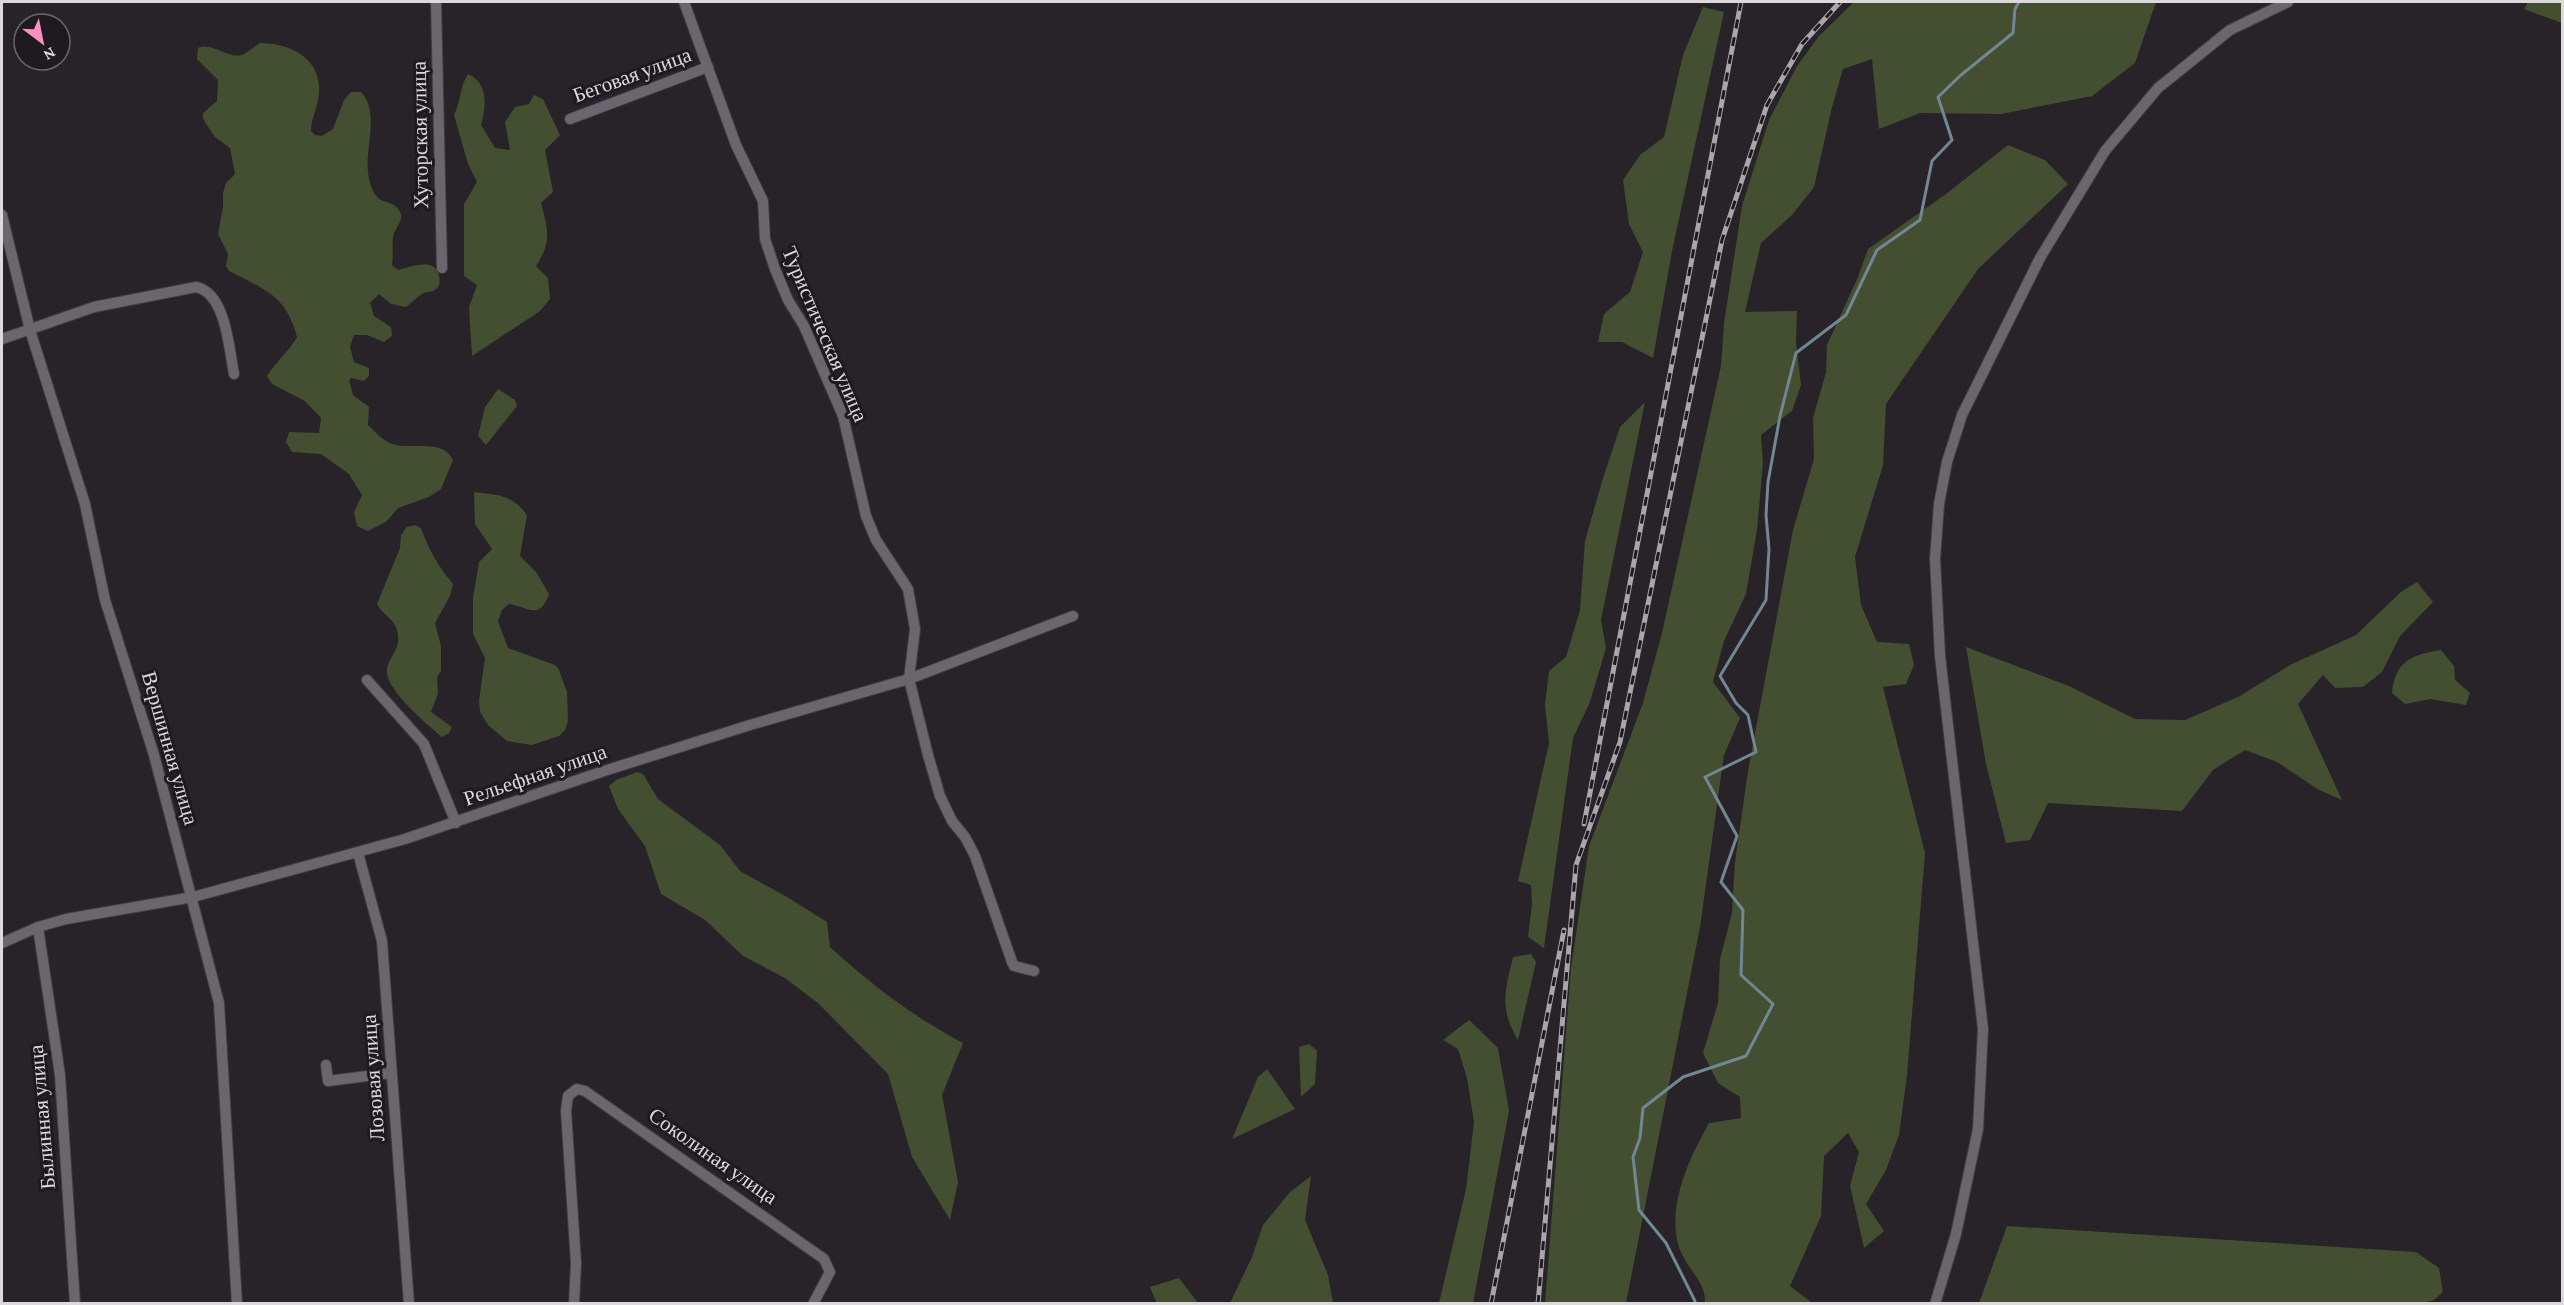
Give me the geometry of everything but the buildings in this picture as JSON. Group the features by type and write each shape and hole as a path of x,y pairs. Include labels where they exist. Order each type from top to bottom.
{"street":[{"name":"Хуторская улица","path":"436,2 442,268"},
{"name":"Туристическая улица","path":"684,2 736,145 764,201 765,239 775,269 788,300 804,326 843,416 866,516 876,540 908,589 915,629 909,679 939,796 975,856 1011,962 1014,966 1034,971"},
{"path":"1935,1304 1956,1234 1978,1129 1983,1029 1940,656 1935,559 1939,504 1947,462 1962,415 2040,258 2105,151 2158,88 2230,30 2288,2"},
{"name":"Беговая улица","path":"570,119 708,67"},
{"name":"Вершинная улица","path":"2,215 30,330 85,504 105,600 154,755 193,897 221,1017 237,1304"},
{"path":"2,339 59,317 112,302 196,287 205,289 219,305 234,374"},
{"name":"Рельефная улица","path":"2,943 38,927 66,919 193,897 358,852 456,822 615,768 909,679 1073,616"},
{"path":"367,680 424,744 456,822"},
{"name":"Лозовая улица","path":"358,852 382,941 408,1304"},
{"name":"Былинная улица","path":"38,927 60,1075 75,1304"},
{"path":"326,1065 328,1081 391,1073"},
{"name":"Соколиная улица","path":"574,1304 576,1263 566,1111 568,1096 577,1089 585,1090 825,1259 831,1272 813,1304"}],"green space":[{"path":"1854,2 2156,2 2135,63 2092,96 2001,114 1920,113 1879,129 1872,59 1843,69 1814,187 1792,215 1761,243 1745,312 1797,311 1796,343 1801,385 1792,411 1761,435 1763,463 1757,530 1746,594 1724,641 1713,682 1740,718 1724,755 1700,927 1626,1303 1545,1303 1571,968 1589,846 1643,703 1662,633 1721,366 1724,323 1742,206 1769,120 1797,66 1819,36"},
{"path":"2528,2 2562,2 2562,23 2524,9"},
{"path":"1703,7 1724,12 1672,251 1653,358 1622,342 1598,342 1604,314 1630,292 1643,252 1629,224 1623,180 1640,155 1664,137 1683,55"},
{"path":"260,43 293,50 310,62 319,81 319,94 311,131 315,135 322,136 333,129 344,100 351,92 361,92 370,109 368,172 370,185 378,198 397,207 401,215 393,237 392,265 398,270 422,265 433,266 439,275 439,284 435,290 421,294 406,307 391,304 379,294 370,303 374,316 391,327 392,336 384,342 367,335 354,335 350,347 354,362 369,368 369,376 364,381 351,378 349,380 353,395 369,407 368,425 392,444 436,447 443,449 453,460 441,489 429,497 398,508 386,522 368,531 357,526 354,512 362,495 349,474 321,454 292,452 286,442 289,432 319,433 321,418 305,401 272,384 267,376 297,337 287,312 272,295 229,271 226,266 228,254 218,234 223,193 226,183 235,174 230,148 215,137 203,119 203,113 217,101 218,80 197,59 198,48 209,47 238,55 244,54"},
{"path":"468,74 480,83 483,89 485,103 481,125 495,148 510,150 505,122 515,107 529,104 534,95 543,99 560,135 545,150 553,192 541,203 547,235 545,250 536,266 548,278 550,299 540,311 472,356 469,307 477,285 464,276 464,204 477,182 468,164 454,115"},
{"path":"2008,145 2045,160 2068,184 1978,269 1886,404 1883,465 1855,557 1861,605 1877,642 1909,644 1914,665 1906,684 1883,687 1925,853 1907,1075 1899,1135 1886,1170 1866,1204 1884,1231 1864,1248 1850,1186 1859,1152 1848,1133 1824,1156 1821,1216 1790,1286 1812,1303 1705,1303 1700,1282 1680,1250 1675,1218 1677,1201 1687,1168 1709,1123 1741,1118 1740,1097 1718,1083 1703,1053 1718,1003 1720,959 1732,913 1735,862 1748,771 1793,530 1814,459 1813,418 1826,372 1827,345 1858,277 1868,249 1946,194"},
{"path":"498,389 515,400 517,406 486,445 478,436 485,407"},
{"path":"1645,402 1601,620 1606,648 1590,702 1573,738 1544,948 1528,937 1532,904 1531,885 1518,881 1549,743 1545,705 1549,671 1566,657 1580,610 1585,541 1620,427"},
{"path":"474,492 510,499 527,515 520,556 536,572 549,594 537,610 509,604 502,610 498,621 508,648 555,665 567,692 568,721 565,730 559,736 532,745 507,741 488,725 480,712 479,701 485,658 473,634 473,598 479,562 492,549 475,524"},
{"path":"415,525 421,528 434,558 453,584 450,596 435,623 441,646 441,671 437,677 438,693 431,712 452,727 449,733 442,737 408,706 392,686 387,669 396,649 398,634 395,625 377,604 400,548 401,535 407,527"},
{"path":"2417,582 2433,602 2400,636 2382,672 2363,687 2335,688 2323,675 2298,704 2342,800 2319,790 2277,762 2245,750 2213,770 2182,811 2048,803 2030,840 2006,843 1986,764 1966,647 2069,686 2135,719 2185,720 2240,696 2290,665 2356,635 2401,592"},
{"path":"2441,650 2454,666 2455,680 2470,693 2466,705 2430,699 2405,704 2392,693 2397,673 2406,661 2421,654"},
{"path":"637,772 643,774 658,799 720,845 740,871 827,922 830,947 861,974 910,1011 963,1043 942,1095 958,1182 950,1220 912,1157 888,1074 818,1003 785,978 743,956 705,920 661,894 645,846 618,809 609,786 616,780"},
{"path":"1531,954 1536,962 1518,1040 1508,1019 1506,990 1513,957"},
{"path":"1469,1020 1498,1048 1509,1111 1473,1303 1439,1303 1466,1189 1474,1122 1467,1078 1458,1049 1443,1040"},
{"path":"1309,1044 1317,1051 1315,1084 1301,1097 1299,1047"},
{"path":"1267,1069 1295,1109 1232,1139 1258,1077"},
{"path":"1311,1176 1305,1220 1328,1275 1333,1303 1230,1303 1252,1257 1263,1225 1290,1192"},
{"path":"2007,1226 2416,1252 2439,1268 2443,1292 2434,1300 2420,1304 1979,1303"},
{"path":"1179,1278 1198,1303 1157,1304 1150,1287"}],"waterway":[{"path":"1694,1304 1695,1301 1666,1243 1639,1210 1633,1157 1640,1138 1643,1108 1683,1077 1746,1056 1773,1004 1741,975 1743,910 1721,882 1737,836 1705,777 1756,752 1748,715 1736,703 1720,676 1766,600 1769,549 1766,515 1768,482 1780,416 1796,353 1846,315 1877,250 1920,220 1932,161 1952,140 1938,97 1961,75 2013,33 2015,9 2019,2"}],"railway":[{"path":"1584,824 1741,2"},
{"path":"1538,1304 1576,865 1620,742 1722,240 1767,105 1802,44 1840,2"},
{"path":"1491,1304 1564,930"}]}
